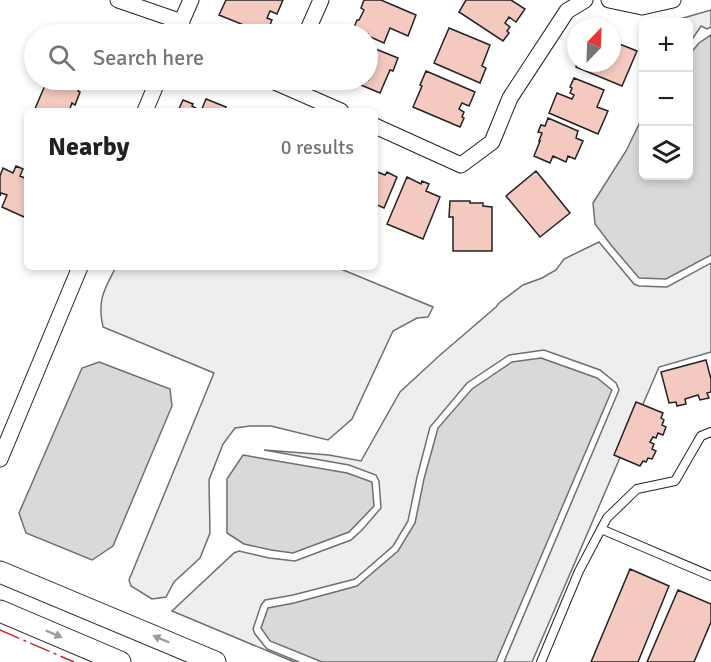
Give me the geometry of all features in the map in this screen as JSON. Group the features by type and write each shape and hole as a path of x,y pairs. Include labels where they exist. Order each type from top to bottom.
{"main road":[{"path":"0,572 215,662"},
{"path":"0,611 120,662"}],"street":[{"path":"118,0 170,24"},
{"path":"181,24 190,0"},
{"path":"310,24 321,0"},
{"path":"378,127 461,165 492,142 510,98 567,12 585,0"},
{"path":"609,0 642,7 673,0"},
{"path":"146,108 154,90"},
{"path":"298,90 335,108"},
{"path":"0,459 79,270"}],"lane":[{"path":"541,662 579,571 607,518 637,489 675,481 701,436 711,432"},
{"path":"601,529 711,576"}],"shaded area":[{"path":"711,10 711,27 707,29 701,26 693,38 693,18 683,18"},
{"path":"711,35 711,255 666,279 639,278 595,224 593,203 626,151 639,124 639,180 693,180 693,50"},
{"path":"599,242 634,284 639,286 667,287 711,263 711,352 659,367 532,662 504,662 619,390 616,383 600,370 544,350 509,355 467,383 430,427 408,521 393,546 355,579 265,600 261,605 253,629 255,634 267,649 299,662 294,662 172,611 234,553 239,551 295,561 351,540 381,508 379,481 376,475 349,465 264,450 329,455 361,461 400,392 439,356 523,285 542,278 556,270 564,259"},
{"path":"114,270 343,270 433,307 428,317 417,318 393,331 352,419 328,440 271,426 235,428 223,444 209,480 210,533 200,558 174,582 166,597 152,599 131,586 129,580 214,373 103,327 101,302"},
{"path":"541,358 597,378 612,390 496,662 322,662 270,641 261,628 268,608 357,586 398,551 415,523 438,428 472,389 512,362"},
{"path":"99,362 170,389 172,406 113,546 92,560 26,533 19,513 82,368"},
{"path":"243,455 347,473 372,482 374,506 349,532 293,553 244,544 227,533 227,479"}],"building":[{"path":"226,0 283,0 277,14 270,11 267,18 272,20 270,24 241,24 219,15"},
{"path":"364,0 381,0 416,15 408,36 390,28 384,43 378,40 378,24 355,24 364,10 361,8"},
{"path":"466,0 511,0 525,9 516,22 509,17 505,23 510,27 507,31 509,33 503,41 459,12"},
{"path":"449,28 490,45 482,66 486,68 480,83 434,63"},
{"path":"621,45 637,51 622,86 588,72 621,72"},
{"path":"378,50 398,58 380,93 373,90 378,90"},
{"path":"426,71 475,92 469,106 462,103 459,109 464,112 460,127 413,107"},
{"path":"574,78 604,90 597,107 608,111 598,134 549,113 557,93 572,99 574,95 570,93 572,88 570,87"},
{"path":"43,90 78,90 80,92 75,105 72,103 70,108 35,108"},
{"path":"206,99 226,107 226,108 202,108"},
{"path":"183,100 193,104 192,106 195,108 179,108"},
{"path":"548,118 578,131 576,138 583,141 575,159 568,156 566,162 553,156 550,163 534,156 542,133 538,132 541,125 545,126"},
{"path":"16,166 23,169 20,176 24,178 24,217 2,207 7,195 1,193 0,196 0,176 3,168 13,173"},
{"path":"536,171 570,213 540,237 506,196"},
{"path":"378,172 385,175 387,172 397,177 384,208 378,205"},
{"path":"407,177 421,184 422,181 429,184 426,191 440,197 423,239 387,224"},
{"path":"450,201 470,201 470,203 483,203 483,206 492,207 492,251 453,251 453,217 449,217"},
{"path":"706,360 711,379 711,392 707,393 709,398 700,400 698,395 685,399 686,404 677,406 676,402 669,403 661,372"},
{"path":"636,402 663,413 662,425 666,427 663,435 658,433 656,438 653,437 650,442 654,444 652,449 656,451 652,459 648,458 640,466 614,455"},
{"path":"630,569 669,586 638,662 591,662"},
{"path":"678,590 711,604 711,622 694,662 647,662"}],"power":[{"path":"0,630 74,662"}]}
